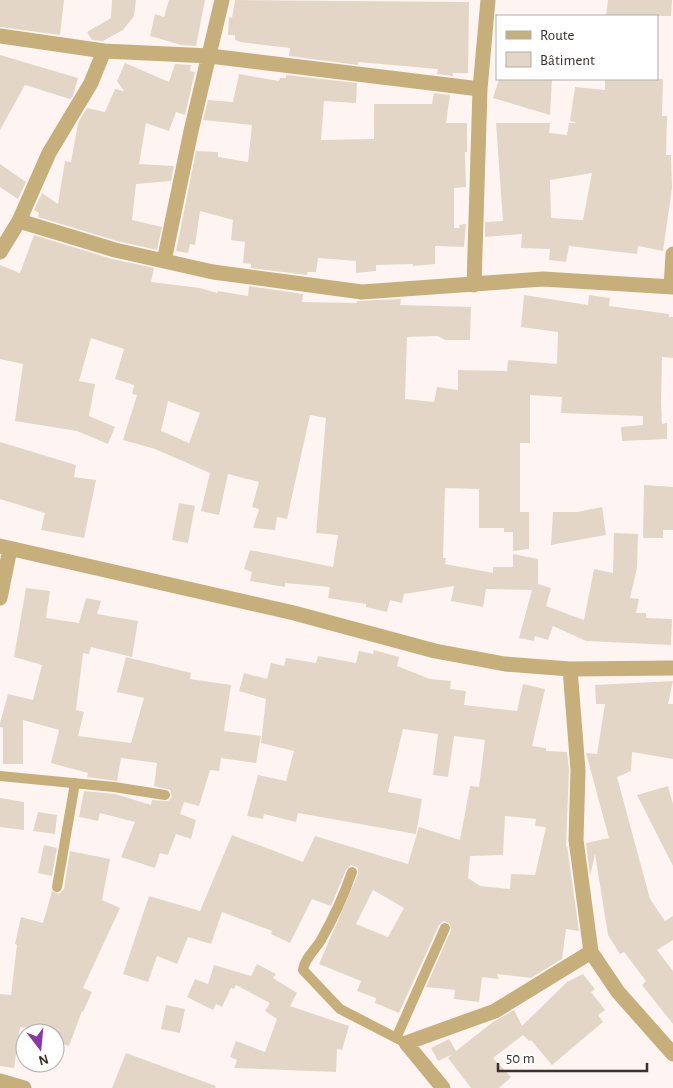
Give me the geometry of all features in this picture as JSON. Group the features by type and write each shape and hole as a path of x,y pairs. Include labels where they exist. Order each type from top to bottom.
{"street":[{"path":"164,261 191,131 222,0"},
{"path":"474,285 480,88 488,0"},
{"path":"0,36 104,51 210,56 480,88"},
{"path":"0,252 19,221 45,161 91,83 104,51"},
{"path":"19,221 115,250 213,272 362,292 543,279 672,287 673,254"},
{"path":"0,598 5,547 294,613 435,652 505,664 570,669 673,668"},
{"path":"570,669 578,770 576,840 591,952 618,992 673,1054"},
{"path":"443,1088 402,1040 495,1011 591,952"},
{"path":"0,1081 24,1088"}],"lane":[{"path":"0,776 75,783 164,795"},
{"path":"57,887 75,783"},
{"path":"352,872 334,914 320,941 304,965 303,970 340,1009 402,1040 445,928"}],"building":[{"path":"0,0 64,0 60,35 0,27"},
{"path":"112,0 136,0 134,16 123,30 103,41 92,40 87,32 111,18"},
{"path":"169,0 205,0 196,46 181,45 150,36 155,14 164,17"},
{"path":"235,0 469,2 468,73 453,73 453,76 437,74 438,69 358,62 358,65 289,56 290,48 240,42 235,40 235,35 228,35 229,17 232,18"},
{"path":"608,0 672,0 671,16 606,15"},
{"path":"0,55 78,78 73,96 70,99 25,85 0,130"},
{"path":"125,63 169,82 175,64 191,65 190,71 195,72 185,115 176,112 169,131 146,123 139,164 174,166 171,181 136,184 132,220 162,227 157,250 117,241 38,217 39,213 34,210 42,193 58,204 65,161 71,162 78,123 87,108 105,112 115,89 124,91 117,81"},
{"path":"239,74 279,81 280,78 286,78 286,75 357,83 356,103 324,101 321,140 374,139 374,104 432,104 434,93 450,95 446,123 467,123 467,152 465,152 466,187 454,188 454,228 460,228 459,225 466,224 464,247 435,246 435,264 413,266 413,264 376,265 376,271 356,273 356,261 318,258 316,272 307,272 307,275 251,268 251,264 243,263 245,242 231,240 233,220 200,211 195,245 190,244 188,253 176,251 196,151 218,152 218,157 248,162 252,125 203,120 208,100 233,102"},
{"path":"663,79 662,116 667,116 666,155 671,155 672,188 663,251 638,246 637,254 569,246 566,262 549,260 550,249 521,248 522,234 485,237 485,222 503,221 496,123 550,123 549,133 567,135 569,123 577,123 570,121 575,87 605,90 605,80","holes":["592,173 583,220 551,218 550,180"]},
{"path":"499,80 552,80 550,115 493,98"},
{"path":"0,164 26,182 18,199 0,187"},
{"path":"34,235 112,259 154,268 151,282 200,288 217,293 218,291 248,296 249,286 303,294 302,302 357,303 357,301 401,299 400,305 471,307 470,340 445,340 438,336 407,337 405,399 434,402 437,387 458,390 458,370 507,371 508,360 557,364 558,332 521,327 524,295 588,305 589,295 610,298 609,306 669,314 669,317 673,317 673,358 662,357 661,402 662,424 667,423 667,439 622,441 621,427 643,425 643,416 561,413 562,397 530,395 530,443 520,443 520,512 529,512 529,549 513,551 513,532 504,532 504,528 479,528 479,489 445,488 443,558 446,558 445,564 493,573 493,567 513,567 513,554 538,559 538,584 551,588 546,606 584,620 594,569 613,573 614,533 638,534 637,568 630,598 639,599 636,613 646,613 646,618 672,619 671,645 586,641 553,626 548,640 535,636 534,641 519,638 532,590 486,589 483,607 451,601 454,586 404,594 402,603 390,600 387,612 366,607 366,604 328,598 330,587 285,583 285,587 250,581 252,572 244,569 250,550 333,567 338,535 316,533 326,418 310,415 287,519 277,517 275,530 253,528 259,509 252,507 259,482 228,474 219,515 201,511 210,473 155,449 123,440 137,395 132,394 134,385 115,379 124,349 91,338 79,381 95,384 89,416 115,427 108,444 77,431 15,421 23,364 0,359 0,265 20,273","holes":["168,401 200,413 189,443 161,431"]},
{"path":"0,442 76,465 74,477 96,480 84,538 41,530 45,513 0,499"},
{"path":"644,485 673,487 673,530 663,530 663,538 643,538"},
{"path":"179,503 195,506 188,543 172,540"},
{"path":"602,507 606,535 551,545 553,512 577,512"},
{"path":"26,588 50,591 46,618 79,623 86,598 101,601 97,614 138,621 132,657 91,647 89,654 83,653 76,710 84,712 78,736 131,743 144,698 117,692 126,657 191,673 190,679 231,685 224,731 261,736 256,763 221,758 219,771 210,770 199,806 184,802 180,814 196,820 191,839 176,834 168,855 160,853 155,868 121,857 135,822 100,813 98,821 79,817 84,791 115,794 151,805 152,800 168,801 172,797 170,790 154,786 157,763 121,758 117,781 87,777 88,773 51,763 59,730 23,720 23,764 3,764 3,728 0,727 0,723 8,694 33,700 42,665 14,657"},
{"path":"374,650 399,657 397,666 430,679 451,681 450,689 466,691 464,705 517,711 523,684 545,689 532,746 546,748 546,751 567,752 569,770 566,847 579,931 566,929 562,959 531,978 497,974 499,979 482,977 479,1002 454,999 455,990 426,987 451,930 450,924 444,921 439,925 399,1013 375,1003 376,998 357,991 361,981 319,964 358,874 358,868 351,865 346,870 331,906 312,899 290,943 271,934 272,931 222,912 211,944 188,937 177,964 157,956 148,982 123,974 149,896 200,911 232,835 303,862 315,836 408,864 419,827 460,840 470,786 479,787 485,740 454,736 448,777 433,775 438,734 403,729 388,792 422,799 416,834 298,813 296,822 264,814 263,819 247,816 258,775 286,781 294,751 261,743 266,699 239,691 244,673 267,679 271,663 284,666 286,658 316,663 318,656 356,663 359,651 373,654","holes":["505,816 536,819 535,826 546,827 535,875 511,874 510,889 480,886 468,878 470,856 503,855","373,890 404,908 388,937 356,924"]},
{"path":"673,681 668,704 673,704 673,759 632,752 631,771 617,777 650,899 665,921 673,916 673,940 657,950 673,971 673,1024 642,985 646,981 624,952 620,954 608,935 595,854 590,876 586,843 609,838 586,753 597,754 605,704 596,704 595,685"},
{"path":"668,786 673,804 673,866 637,795"},
{"path":"0,798 24,802 24,830 0,827"},
{"path":"38,812 57,815 55,834 33,831"},
{"path":"44,845 57,848 52,876 38,873"},
{"path":"70,851 110,859 102,900 120,908 83,988 92,992 82,1011 69,1046 65,1045 65,1023 15,1023 14,1068 0,1066 0,994 11,995 17,945 15,944 21,917 43,923 52,891 59,894 64,889"},
{"path":"257,964 276,974 273,978 297,993 290,1006 349,1026 342,1050 337,1049 336,1072 234,1068 237,1060 230,1057 236,1041 265,1052 277,1019 265,1011 270,1003 236,985 234,989 231,988 222,1007 216,1004 213,1010 187,997 195,979 208,984 214,965 251,976"},
{"path":"583,974 595,989 591,992 605,1010 598,1015 603,1022 552,1065 531,1040 529,1041 523,1035 493,1058 511,1077 499,1088 471,1088 448,1058 453,1054 438,1061 431,1048 449,1039 456,1051 493,1022 514,1010 522,1026 567,982"},
{"path":"166,1005 185,1009 180,1033 161,1029"},
{"path":"126,1053 216,1086 215,1088 112,1088"}]}
